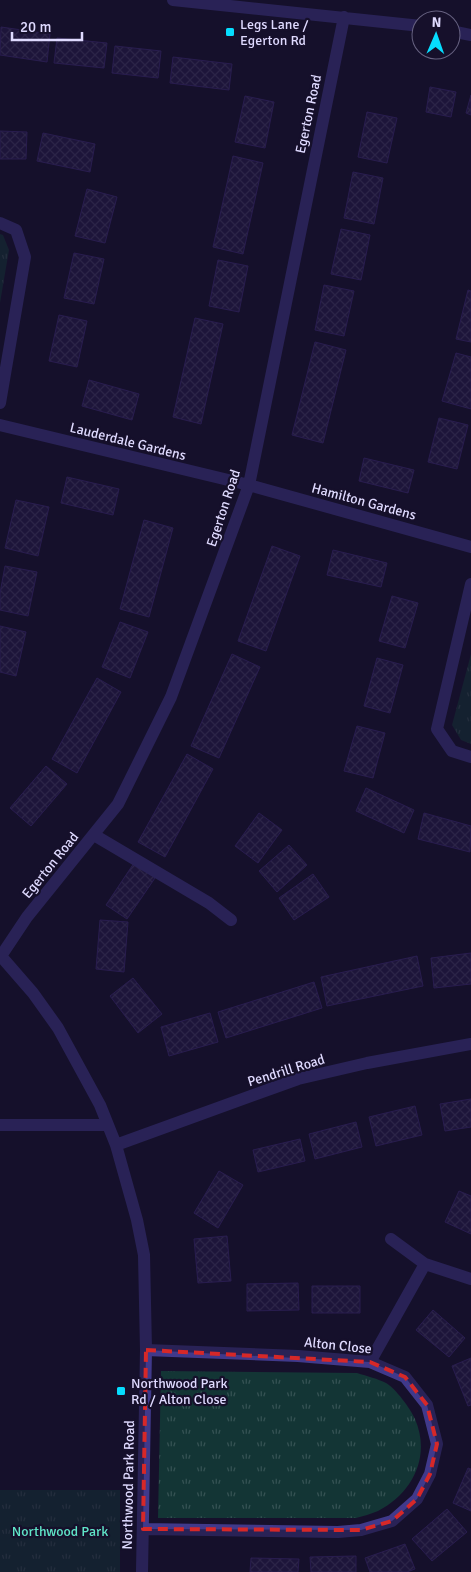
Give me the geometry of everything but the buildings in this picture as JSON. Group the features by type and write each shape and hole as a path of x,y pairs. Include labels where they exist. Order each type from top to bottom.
{"street":[{"path":"173,0 411,25"},
{"name":"Egerton Road","path":"0,956 28,917 118,804 171,697 249,485 344,17"},
{"path":"0,223 16,230 25,257 0,403"},
{"name":"Lauderdale Gardens","path":"0,425 249,485"},
{"name":"Hamilton Gardens","path":"249,485 471,546"},
{"path":"471,584 437,729 452,751 471,757"},
{"path":"94,835 209,903 231,920"},
{"name":"Northwood Park Road","path":"0,956 33,993 58,1028 100,1105 116,1145 137,1220 144,1255 146,1350 142,1572"},
{"name":"Pendrill Road","path":"116,1145 298,1080 367,1063 471,1044"},
{"path":"0,1125 108,1125"},
{"path":"391,1240 425,1264 471,1278"},
{"path":"370,1362 425,1264"},
{"name":"Alton Close","path":"143,1529 338,1532 360,1530 392,1521 417,1499 430,1474 437,1444 427,1405 405,1378 370,1362 298,1356 146,1350"}],"highlighted area":[{"path":"146,1350 370,1362 405,1377 427,1405 437,1444 430,1474 417,1499 392,1521 361,1530 143,1529"}],"green space":[{"path":"0,234 3,235 9,250 0,303"},
{"path":"471,654 471,744 461,740 452,725"},
{"path":"161,1371 357,1373 380,1380 398,1394 415,1419 421,1446 420,1460 416,1472 401,1494 390,1503 378,1511 356,1518 158,1518"},
{"name":"Northwood Park","path":"0,1490 120,1490 120,1572 0,1572"}],"place":[{"name":"Legs Lane / Egerton Rd","path":"230,32"},
{"name":"Northwood Park Rd / Alton Close","path":"121,1391"}]}
